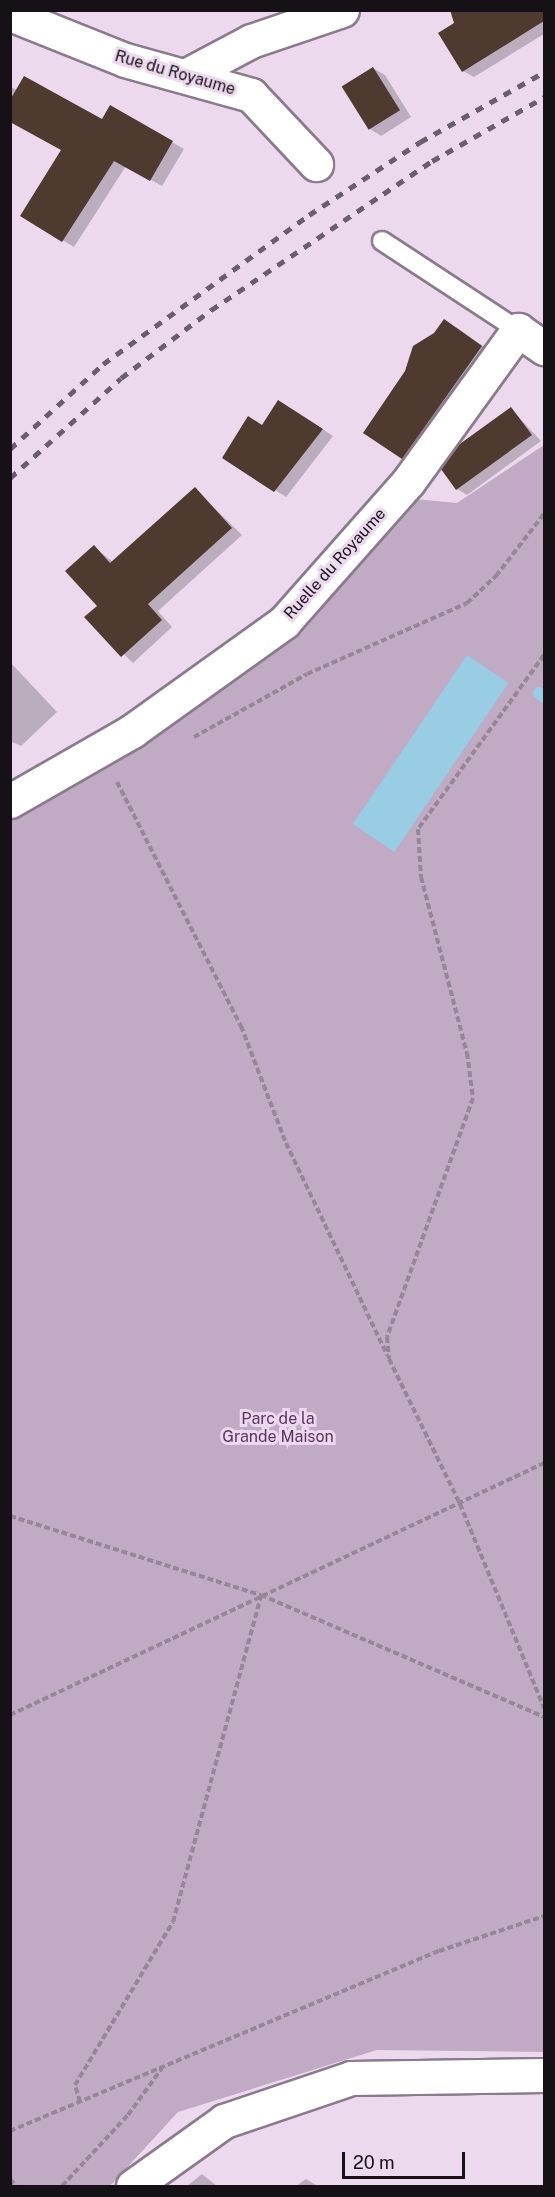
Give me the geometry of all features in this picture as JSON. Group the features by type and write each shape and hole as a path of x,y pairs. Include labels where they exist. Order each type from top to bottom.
{"street":[{"path":"187,75 251,41 342,10"},
{"name":"Rue du Royaume","path":"10,14 125,60 187,75 251,95 316,164"},
{"path":"518,330 544,348"},
{"name":"Ruelle du Royaume","path":"10,801 132,731 284,622 408,482 518,330"},
{"path":"133,2187 224,2121 351,2078 544,2075"}],"lane":[{"path":"382,241 518,330"}],"path":[{"path":"186,741 307,674 467,603 496,576 544,514"},
{"path":"389,1359 391,1318 473,1098 467,1053 421,877 418,830 544,655"},
{"path":"106,786 126,774"},
{"path":"116,780 241,1026 286,1143 460,1504 544,1708"},
{"path":"10,1715 261,1595 544,1464"},
{"path":"10,1516 261,1595 544,1717"},
{"path":"80,2102 75,2085 173,1922 261,1595"},
{"path":"10,2131 440,1951 544,1916"},
{"path":"62,2187 128,2115 162,2067"},
{"path":"10,2179 16,2187"}],"green space":[{"name":"Parc de la Grande Maison","path":"544,445 544,2052 377,2050 178,2112 110,2186 11,2186 10,807 194,702 414,499 457,503"}],"water":[{"path":"467,655 508,683 394,852 353,824"}],"building":[{"path":"450,10 544,10 544,21 462,72 438,33 454,23"},
{"path":"373,67 400,110 369,130 342,87"},
{"path":"24,76 102,119 110,105 173,141 150,181 114,161 62,242 20,216 61,150 10,122 10,100"},
{"path":"444,319 482,346 402,459 363,433 405,371 413,346 434,333"},
{"path":"278,400 323,429 274,492 222,458 248,416 262,425"},
{"path":"511,407 532,435 456,490 441,469 457,446"},
{"path":"195,487 232,528 148,604 162,620 121,657 84,617 97,606 65,571 94,545 110,563"}],"waterway":[{"path":"539,693 544,697"}],"railway":[{"path":"10,449 103,364 309,215 420,142 544,72"},
{"path":"10,478 121,378 211,310 432,161 544,97"}]}
